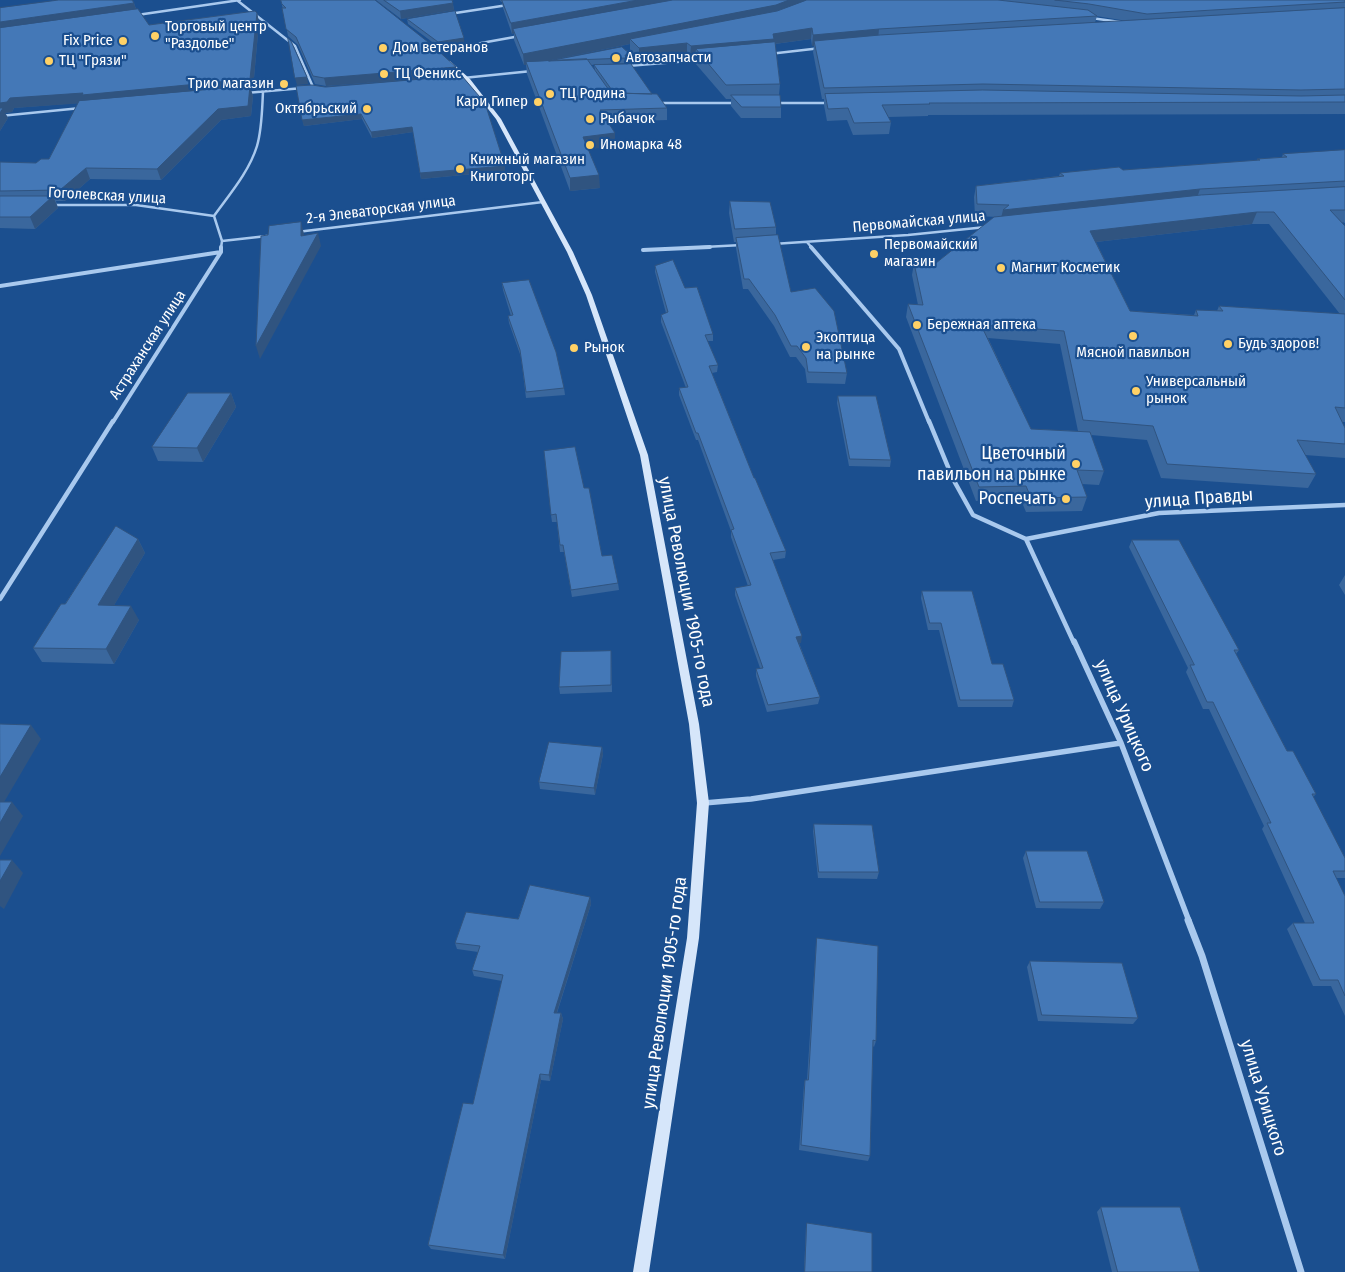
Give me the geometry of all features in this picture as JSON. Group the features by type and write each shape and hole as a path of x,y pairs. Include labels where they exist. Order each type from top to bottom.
{"street":[{"path":"132,16 239,0 295,46 314,87"},
{"path":"441,16 509,4"},
{"path":"1092,22 1086,17 1124,23"},
{"path":"433,49 529,35"},
{"path":"623,48 641,65"},
{"path":"764,54 821,48"},
{"name":"улица Революции 1905-го года","path":"433,49 462,78 498,119 570,252 590,294 644,455 694,724 704,803 693,938 641,1272"},
{"path":"624,66 707,60"},
{"path":"509,72 537,66"},
{"path":"462,78 536,70"},
{"path":"244,93 320,88"},
{"path":"214,216 226,200 257,148 263,92"},
{"path":"649,103 743,103"},
{"path":"772,103 831,103"},
{"path":"0,116 88,108"},
{"name":"2-я Элеваторская улица","path":"290,233 543,202"},
{"name":"Гоголевская улица","path":"49,204 136,206 214,216"},
{"name":"Астраханская улица","path":"0,599 221,252 222,242 214,216"},
{"name":"Первомайская улица","path":"768,244 908,235 988,227"},
{"path":"222,242 271,235"},
{"path":"807,242 899,349 953,479 973,515 1026,539"},
{"path":"643,250 749,245"},
{"path":"0,286 221,252"},
{"name":"улица Правды","path":"1026,539 1159,513 1345,505"},
{"name":"улица Урицкого","path":"1026,539 1121,743 1202,956 1301,1272"},
{"path":"704,803 751,799 1121,743"}],"building":[{"path":"59,0 132,0 134,3 0,22 0,8"},
{"path":"281,0 375,0 433,46 456,67 324,78 313,76 296,37 286,29 282,8 286,8"},
{"path":"384,0 452,0 453,3 400,11"},
{"path":"502,0 638,0 511,23"},
{"path":"673,0 789,0 776,5 523,54 513,29"},
{"path":"807,0 998,0 1088,10 1097,16 879,29 813,35 812,28 773,34 774,39 691,46 687,43 639,48 630,39 777,11"},
{"path":"1055,0 1345,0 1345,2 1147,14"},
{"path":"1345,8 1345,89 1301,90 983,84 824,88 814,41 880,35"},
{"path":"138,9 149,25 255,11 257,13 250,79 82,95 83,93 10,98 7,102 0,103 0,28"},
{"path":"455,11 464,38 438,42 407,19"},
{"path":"288,38 291,41 307,77 295,78"},
{"path":"775,42 780,84 726,85 696,49"},
{"path":"622,47 631,55 625,55 626,58 549,61"},
{"path":"587,59 611,93 657,94 667,108 600,110 615,133 583,137 599,175 570,178 526,62"},
{"path":"631,64 652,94 614,93 594,65"},
{"path":"462,76 485,103 505,166 420,173 412,127 371,132 361,114 302,120 296,86 312,85 325,87"},
{"path":"250,86 248,106 218,109 157,169 86,168 60,190 0,191 0,162 36,163 41,159 49,159 79,101"},
{"path":"983,90 1301,96 1345,95 1345,102 929,103 882,105 891,122 854,123 848,108 828,109 825,94"},
{"path":"731,95 780,95 781,107 742,107"},
{"path":"1345,150 1345,181 1200,189 1003,210 1009,205 977,204 976,186 1064,176 1060,173 1119,167 1123,170 1260,160 1257,159 1287,157 1283,154"},
{"name":"Универсальный рынок","path":"1345,187 1345,210 1330,210 1345,226 1345,300 1274,212 1257,212 1090,231 1130,311 1198,316 1196,310 1223,311 1219,306 1345,314 1345,408 1335,407 1345,428 1345,444 1297,440 1316,474 1167,464 1153,426 1083,420 1064,331 981,325 1031,429 1090,432 1104,471 1077,470 1087,497 1031,498 1026,486 979,487 908,304 923,305 914,263 936,263 994,217 1201,195"},
{"path":"0,196 53,196 30,217 0,217"},
{"path":"730,201 770,202 776,227 735,229"},
{"path":"301,222 301,236 318,233 256,346 261,236 268,235 269,226"},
{"path":"778,235 791,292 815,288 834,311 847,373 808,372 806,358 797,346 791,346 775,315 749,279 744,279 736,238"},
{"path":"673,260 685,288 697,287 713,334 705,335 718,365 709,366 786,551 770,553 802,636 796,637 820,697 768,705 756,669 763,668 735,588 751,585 731,530 734,529 679,388 688,387 661,315 668,312 655,266"},
{"path":"529,280 556,352 564,388 526,392 520,350 508,316 513,315 502,283"},
{"path":"188,393 231,393 197,448 152,447"},
{"path":"838,396 876,396 891,460 850,459"},
{"path":"575,447 584,488 589,488 602,556 612,555 618,583 571,590 563,545 560,545 556,514 551,515 544,451"},
{"path":"116,526 138,539 98,605 131,606 106,649 33,648 61,604 65,604"},
{"path":"1132,540 1179,540 1239,650 1234,650 1287,751 1293,751 1316,794 1312,794 1345,858 1345,871 1333,871 1345,896 1345,996 1338,980 1320,980 1293,923 1314,923 1267,823 1271,823 1213,702 1207,702 1190,665 1194,665"},
{"path":"922,591 972,591 992,664 1003,664 1014,700 960,700 941,623 930,623"},
{"path":"611,651 611,685 559,687 561,652"},
{"path":"0,724 31,725 0,777"},
{"path":"549,742 602,747 594,788 539,782"},
{"path":"0,802 12,802 0,823"},
{"path":"814,824 872,825 879,872 819,872"},
{"path":"1026,851 1087,851 1104,902 1040,902"},
{"path":"0,860 12,860 0,881"},
{"path":"530,885 590,897 554,1013 561,1013 549,1075 540,1074 503,1255 428,1245 463,1103 473,1104 503,975 472,970 480,946 455,943 466,912 518,919"},
{"path":"817,938 878,946 876,1041 873,1040 870,1156 801,1145 805,1080 808,1080"},
{"path":"1030,961 1122,963 1138,1018 1042,1015"},
{"path":"1101,1207 1180,1207 1200,1272 1118,1272"},
{"path":"807,1223 872,1233 872,1272 805,1272"}],"place":[{"name":"Торговый центр \"Раздолье\"","path":"155,36"},
{"name":"Fix Price","path":"123,41"},
{"name":"Дом ветеранов","path":"383,48"},
{"name":"Автозапчасти","path":"616,58"},
{"name":"ТЦ \"Грязи\"","path":"49,61"},
{"name":"ТЦ Феникс","path":"384,74"},
{"name":"Трио магазин","path":"284,84"},
{"name":"ТЦ Родина","path":"550,94"},
{"name":"Кари Гипер","path":"538,102"},
{"name":"Октябрьский","path":"367,109"},
{"name":"Рыбачок","path":"590,119"},
{"name":"Иномарка 48","path":"590,145"},
{"name":"Книжный магазин Книготорг","path":"460,169"},
{"name":"Первомайский магазин","path":"874,254"},
{"name":"Магнит Косметик","path":"1001,268"},
{"name":"Бережная аптека","path":"917,325"},
{"name":"Мясной павильон","path":"1133,336"},
{"name":"Будь здоров!","path":"1228,344"},
{"name":"Экоптица на рынке","path":"806,347"},
{"name":"Рынок","path":"574,348"},
{"name":"Универсальный рынок","path":"1136,391"},
{"name":"Цветочный павильон на рынке","path":"1076,464"},
{"name":"Роспечать","path":"1066,499"}]}
